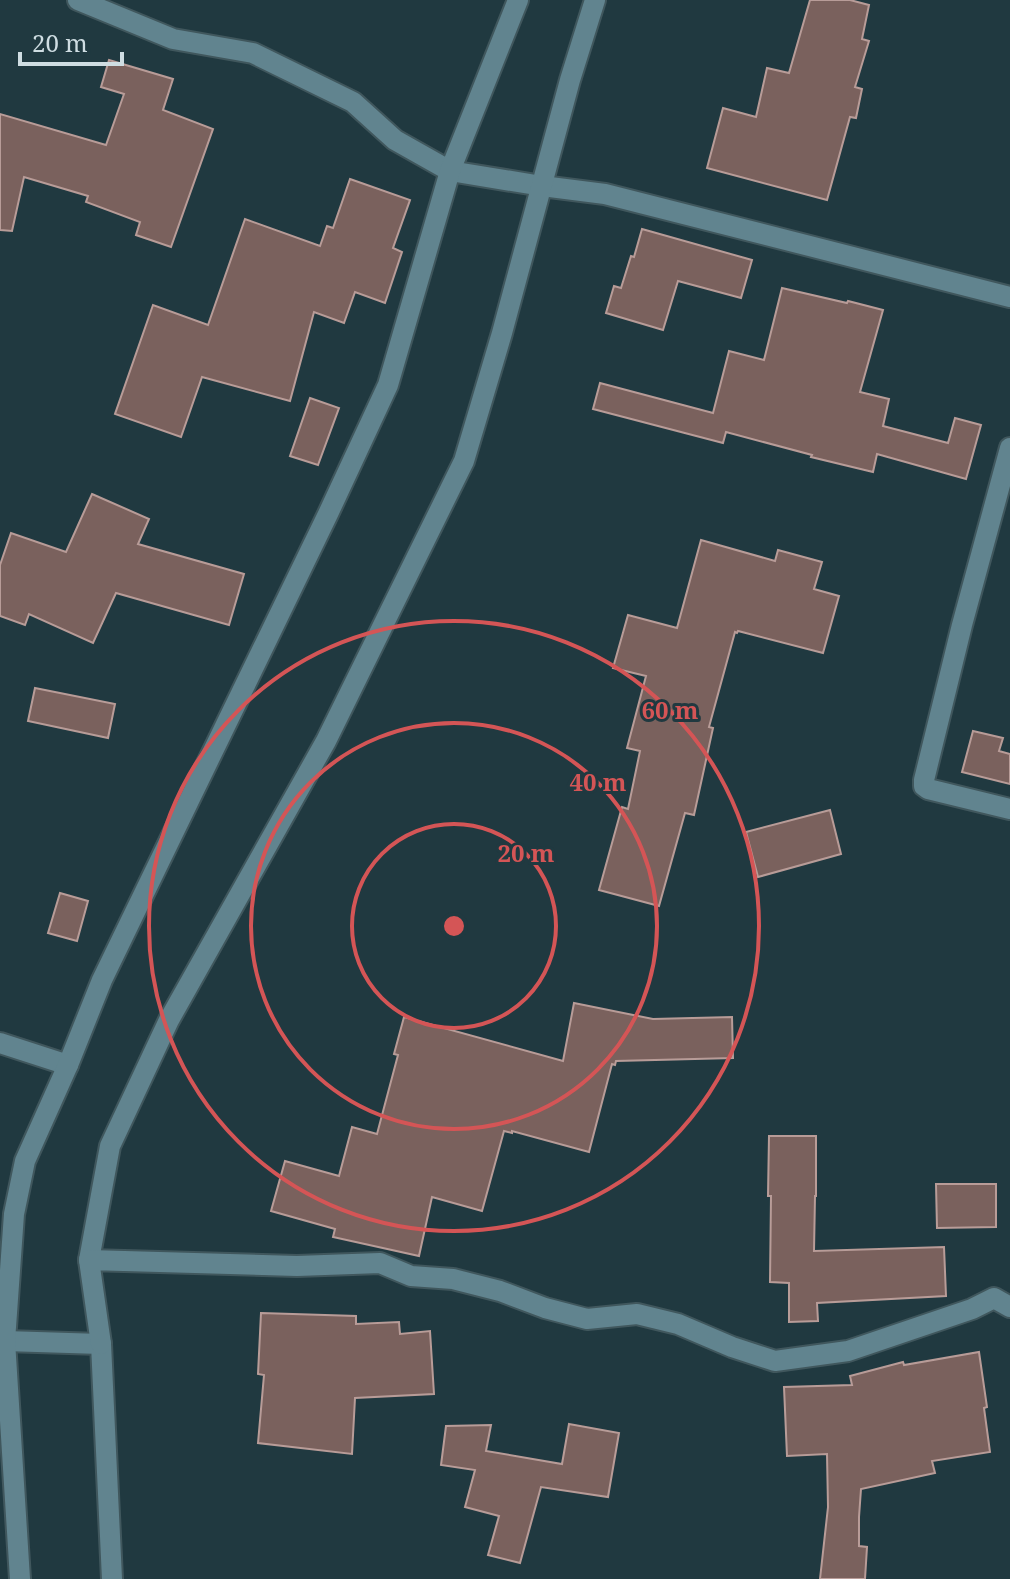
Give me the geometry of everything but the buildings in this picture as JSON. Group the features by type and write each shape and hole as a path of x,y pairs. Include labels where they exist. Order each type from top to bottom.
{"street":[{"path":"78,0 173,39 253,53 353,102 395,140 450,171 605,194 1010,297"},
{"path":"20,1579 5,1341 14,1214 25,1161 102,980 388,385 450,171 518,0"},
{"path":"112,1579 101,1344 89,1260 110,1146 169,1020 326,741 464,461 595,0"},
{"path":"1010,448 924,780 924,786 928,789 1010,809"},
{"path":"0,1043 68,1065"},
{"path":"89,1260 297,1266 380,1263 411,1276 453,1279 587,1319 637,1314 678,1324 775,1361 848,1351 972,1309 994,1298 1010,1307"},
{"path":"5,1341 101,1344"}]}
